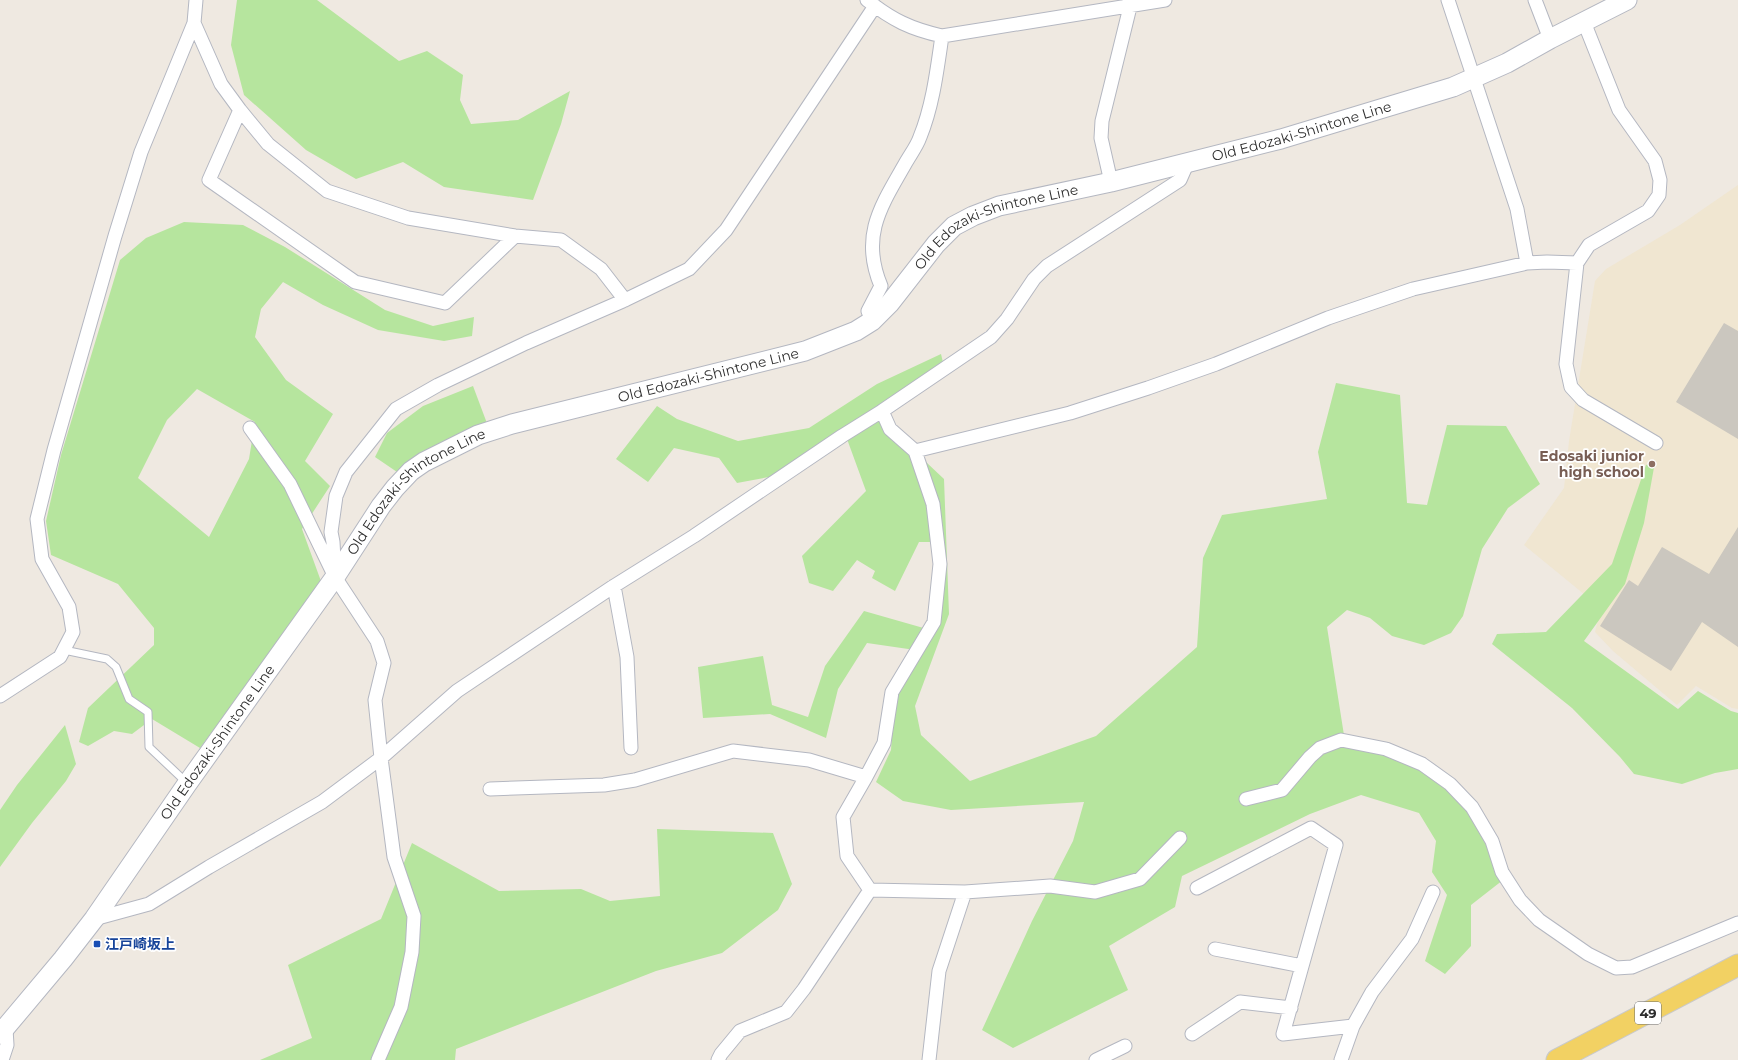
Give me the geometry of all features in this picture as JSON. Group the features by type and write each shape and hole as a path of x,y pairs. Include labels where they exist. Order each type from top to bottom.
{"main road":[{"name":"49","path":"1557,1060 1738,965"}],"street":[{"path":"0,696 60,657 73,632 68,607 42,559 37,519 54,450 128,194 141,152 194,23 196,0"},
{"path":"335,577 331,532 336,496 346,472 396,409 438,385 526,343 625,300 689,269 726,230 871,3 897,21 916,30 942,36 1130,3 1164,0"},
{"path":"1448,0 1517,209 1527,264"},
{"path":"1535,0 1550,39"},
{"name":"Old Edozaki-Shintone Line","path":"3,1032 64,959 94,919 187,784 335,577 395,488 411,472 424,462 448,449 478,436 512,424 805,351 856,331 872,321 890,303 936,244 954,226 973,216 999,206 1187,164 1296,134 1445,89 1473,79 1508,63 1550,39 1627,0"},
{"path":"1111,182 1101,138 1102,121 1130,3"},
{"path":"1584,22 1619,110 1656,161 1660,180 1659,195 1648,210 1589,245 1577,263 1566,364 1571,387 1583,400 1656,443"},
{"path":"194,23 221,84 240,110 268,144 327,191 408,218 515,236 561,240 601,270 625,300"},
{"path":"872,321 868,311 881,286 875,270 874,229 884,201 920,138 931,105 942,36"},
{"path":"240,110 209,180 355,282 445,303 515,236"},
{"path":"94,919 149,904 209,867 322,802 381,758 458,691 614,586 694,536 991,337 1007,319 1034,279 1047,266 1180,180 1187,164"},
{"path":"915,451 1070,413 1148,388 1216,364 1328,318 1412,289 1527,264 1548,262 1577,263"},
{"path":"870,890 847,856 843,816 866,777 884,742 892,692 934,622 940,564 933,504 915,451 890,429 882,411"},
{"path":"250,428 290,484 335,577 377,641 384,663 375,700 381,758 394,857 414,916 412,952 401,1007 378,1060"},
{"path":"614,586 627,657 631,748"},
{"path":"1246,799 1282,790 1310,757 1320,748 1341,740 1386,749 1422,764 1450,784 1472,807 1492,841 1502,872 1520,900 1539,920 1588,954 1616,968 1632,967 1738,923"},
{"path":"490,789 604,785 635,780 733,752 809,760 866,777"},
{"path":"1197,888 1311,828 1336,845 1283,1034 1353,1026"},
{"path":"870,890 965,892 1050,886 1095,892 1140,879 1180,838"},
{"path":"718,1060 721,1054 740,1031 786,1012 804,989 870,890"},
{"path":"929,1060 939,971 965,892"},
{"path":"1341,1060 1353,1026 1372,992 1412,939 1433,892"},
{"path":"1215,949 1302,966"},
{"path":"1192,1034 1240,1002 1291,1008"},
{"path":"2,1060 7,1045 3,1032"},
{"path":"1096,1060 1125,1046"}],"lane":[{"path":"64,650 107,659 116,667 129,699 148,712 149,747 187,784"}],"shaded area":[{"name":"Edosaki junior high school","path":"1738,185 1738,709 1732,708 1696,686 1677,705 1613,651 1595,632 1601,608 1524,545 1564,488 1569,441 1595,281 1606,269 1680,225"}],"green space":[{"path":"237,0 317,0 399,61 427,51 463,75 460,100 471,124 518,120 570,91 561,124 533,200 444,187 403,162 356,179 306,150 244,95 231,45"},
{"path":"184,222 243,225 285,247 385,310 433,326 474,317 472,336 444,341 378,330 323,305 283,282 261,309 255,337 286,380 333,414 305,461 330,486 302,529 322,584 200,748 152,719 132,734 114,731 88,746 79,742 88,708 154,645 154,628 118,584 51,555 46,521 61,455 120,260 146,238","holes":["197,389 255,422 249,459 209,537 138,478 167,420"]},
{"path":"941,354 946,375 882,412 891,429 944,479 949,614 915,706 921,735 970,781 1096,736 1197,647 1203,558 1222,515 1327,499 1318,452 1336,383 1400,395 1407,503 1427,505 1447,425 1506,426 1540,484 1508,508 1482,549 1463,616 1451,633 1424,645 1392,636 1370,618 1347,610 1327,627 1346,748 1362,741 1413,755 1489,832 1503,880 1471,905 1471,946 1445,974 1425,961 1447,895 1432,872 1436,841 1419,813 1361,795 1310,814 1182,876 1175,907 1109,946 1128,990 1013,1048 982,1030 1032,921 1073,841 1084,802 951,810 903,801 876,782 891,750 895,688 922,651 867,643 838,689 826,738 770,714 703,718 698,667 763,656 772,705 808,717 825,666 864,611 934,631 940,542 919,542 895,591 872,578 875,571 857,560 833,591 809,583 802,556 866,491 847,439 790,473 737,483 719,458 674,448 648,482 616,459 657,406 677,419 738,441 809,428 877,384"},
{"path":"473,386 488,426 397,472 375,457 387,433 423,406"},
{"path":"1655,462 1644,523 1625,584 1584,641 1678,709 1698,691 1731,711 1738,713 1738,769 1715,773 1682,784 1634,774 1620,757 1572,708 1492,644 1497,634 1546,632 1612,564 1646,465"},
{"path":"65,725 76,764 66,781 32,823 0,867 0,810 17,785"},
{"path":"657,829 773,833 792,884 778,910 722,953 656,971 456,1049 455,1060 260,1060 312,1038 288,965 381,919 412,843 499,891 581,889 610,901 660,896"}],"building":[{"path":"1724,323 1738,331 1738,439 1676,402"},
{"path":"1738,527 1738,647 1702,622 1671,671 1600,626 1629,580 1638,586 1662,547 1709,574"}],"place":[{"name":"Edosaki junior high school","path":"1652,464"},
{"name":"江戸崎坂上","path":"97,944"}]}
